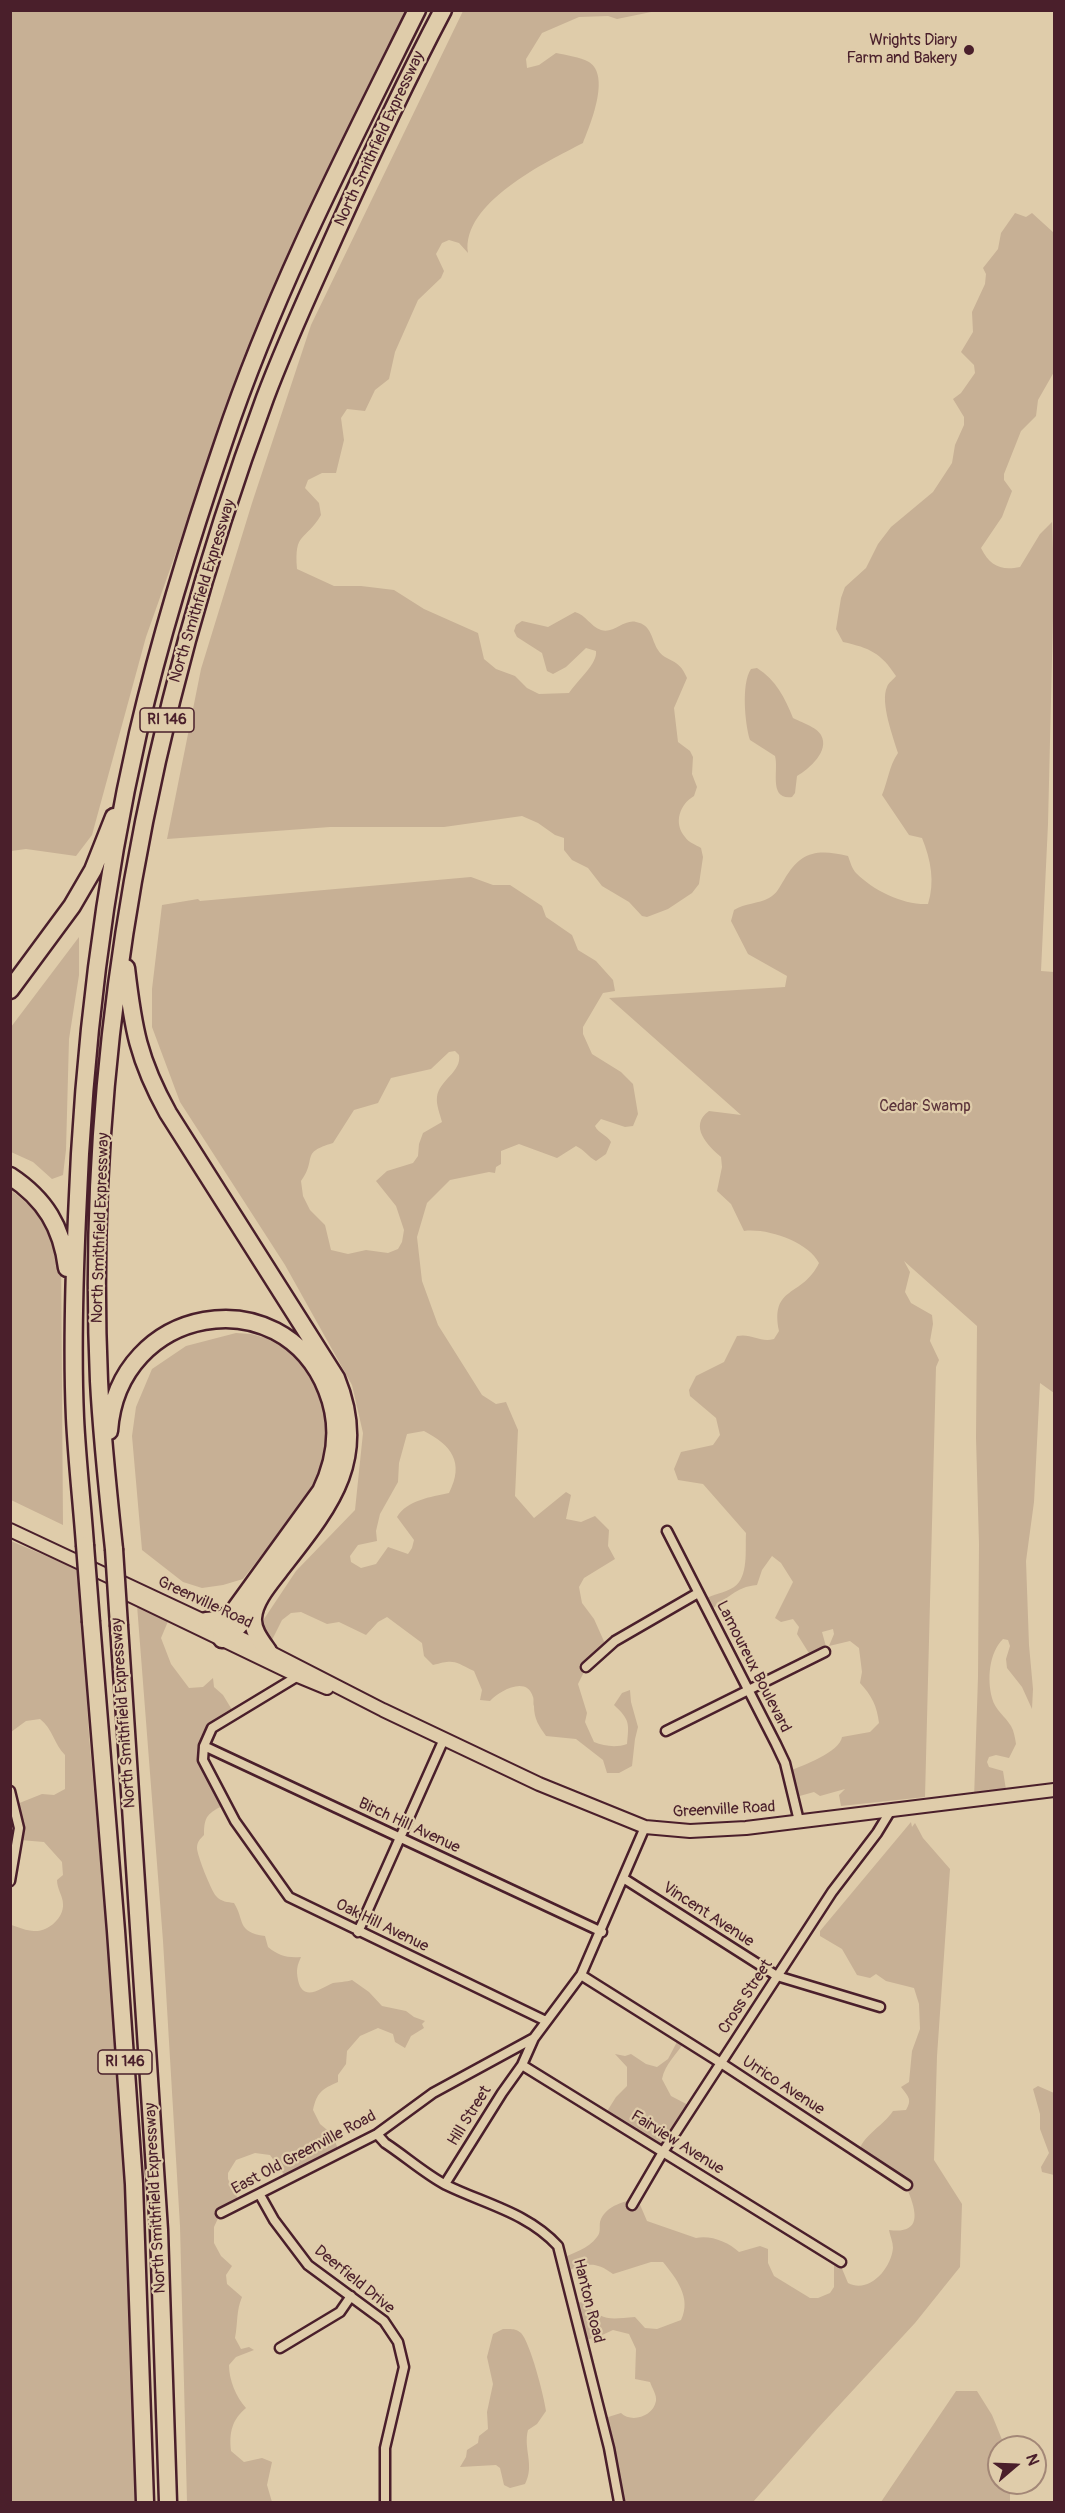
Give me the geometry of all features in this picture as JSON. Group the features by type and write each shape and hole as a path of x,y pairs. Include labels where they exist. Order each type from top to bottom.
{"highway":[{"name":"North Smithfield Expressway","path":"145,2502 134,2184 75,1418 74,1323 80,1147 87,1062 107,904 128,780 162,640 195,527 224,440 289,275 349,146 417,10"},
{"name":"North Smithfield Expressway","path":"168,2502 159,2230 114,1550 99,1378 99,1206 107,1071 115,995 145,814 163,735 186,643 245,456 270,387 315,280 360,179 443,10"},
{"path":"10,990 72,906 93,870 128,780"},
{"path":"124,950 134,1035 150,1082 336,1378 347,1408 348,1451 338,1484 328,1503 255,1608 252,1620 254,1627 268,1651"},
{"path":"10,1176 37,1197 57,1226 65,1256 74,1323"},
{"path":"106,1477 109,1427 116,1395 129,1368 153,1342 185,1325 230,1320 265,1328 278,1334 300,1350 322,1378 331,1400 336,1422 335,1454 321,1491 233,1613 218,1620 220,1631 255,1608"}],"main road":[{"name":"Greenville Road","path":"10,1530 220,1631 298,1677 383,1710"},
{"name":"Greenville Road","path":"10,1539 268,1651 383,1710 539,1784 645,1827 669,1830 714,1830 1054,1790"}],"street":[{"name":"Lamoureux Boulevard","path":"667,1531 785,1763 799,1821"},
{"path":"586,1667 615,1641 698,1593"},
{"path":"666,1731 825,1652"},
{"path":"204,1746 208,1732 217,1723 298,1677"},
{"path":"358,1932 444,1739"},
{"name":"Oak Hill Avenue","path":"204,1746 203,1760 207,1770 235,1821 289,1897 546,2021"},
{"name":"Birch Hill Avenue","path":"204,1746 602,1932"},
{"path":"10,1791 19,1828 10,1881"},
{"name":"Cross Street","path":"632,2205 663,2152 832,1892 891,1810"},
{"name":"East Old Greenville Road","path":"220,2213 260,2195 377,2134 433,2093 534,2038 581,1975 602,1932 645,1827"},
{"name":"Vincent Avenue","path":"623,1878 777,1976 880,2007"},
{"name":"Urrico Avenue","path":"581,1975 721,2063 907,2185"},
{"path":"522,2065 534,2038"},
{"name":"Fairview Avenue","path":"522,2065 841,2262"},
{"name":"Hill Street","path":"445,2184 522,2065"},
{"name":"Hanton Road","path":"377,2134 385,2143 445,2184 508,2210 551,2238 558,2246 609,2448 619,2502"},
{"name":"Deerfield Drive","path":"260,2195 274,2220 308,2265 384,2321 398,2342 404,2367 385,2448 386,2502"},
{"path":"280,2348 340,2312 351,2296"}],"green space":[{"path":"10,11 415,11 231,397 146,637 92,835 76,856 26,849 11,851"},
{"path":"463,11 656,11 617,19 608,16 579,17 542,33 526,59 527,68 539,65 556,53 585,60 595,69 599,89 583,143 529,173 492,201 478,217 469,235 468,253 459,243 449,240 442,243 436,254 444,271 441,278 418,300 395,352 389,379 375,390 365,411 347,409 341,418 344,440 336,473 322,473 308,480 305,488 319,503 321,515 299,542 297,569 334,586 394,590 424,609 478,633 484,659 496,669 515,676 527,688 539,694 569,693 594,661 596,651 586,648 566,667 553,674 547,671 542,653 517,637 514,631 516,625 522,621 548,627 575,612 594,626 606,631 632,622 645,626 661,654 680,666 687,678 674,708 678,742 690,751 693,757 692,774 697,787 694,796 682,809 679,826 686,839 701,848 703,857 699,884 692,893 668,909 647,917 642,916 629,902 602,886 588,868 572,860 564,850 564,838 522,816 444,827 330,827 167,839 201,669 252,503 311,325"},
{"name":"Cedar Swamp","path":"1015,213 1026,217 1032,213 1054,233 1054,372 1038,400 1036,416 1021,431 1004,474 1004,480 1012,491 1002,517 981,548 988,559 997,566 1020,567 1040,534 1052,522 1054,576 1048,824 1041,971 1054,972 1054,1393 1040,1383 1034,1502 1026,1561 1033,1689 1032,1709 1022,1687 1007,1668 1006,1659 1010,1646 1008,1640 1003,1639 995,1651 990,1667 990,1691 995,1706 1012,1728 1016,1744 1009,1758 996,1755 989,1757 987,1762 989,1767 1003,1771 1007,1796 974,1799 979,1544 976,1438 977,1326 904,1261 910,1272 905,1292 911,1303 932,1315 930,1341 939,1360 936,1367 925,1797 841,1806 839,1795 845,1789 820,1796 814,1792 796,1797 789,1771 828,1753 840,1743 842,1737 870,1732 879,1723 873,1702 860,1683 862,1672 859,1648 850,1641 829,1646 834,1634 833,1629 822,1632 827,1650 812,1658 797,1634 799,1627 793,1619 781,1622 775,1618 793,1582 781,1563 772,1556 762,1570 757,1585 737,1591 710,1610 703,1600 734,1587 742,1577 746,1533 703,1484 678,1480 674,1469 681,1452 713,1445 720,1435 716,1418 690,1396 689,1390 696,1376 724,1362 737,1336 764,1340 774,1339 779,1331 777,1316 783,1298 804,1282 819,1263 814,1255 786,1238 764,1232 744,1231 731,1204 717,1191 722,1167 721,1157 706,1142 700,1129 703,1117 709,1111 741,1115 609,998 785,987 787,976 748,954 731,921 734,910 765,900 774,894 790,870 811,854 827,853 848,856 856,873 871,886 889,896 918,904 928,904 931,871 922,838 909,835 882,795 898,753 885,701 888,686 896,676 874,653 843,642 836,629 845,587 866,568 878,544 891,527 933,492 952,463 955,445 964,425 964,417 953,399 961,393 975,373 974,365 961,352 973,332 972,312 985,284 986,274 983,268 998,249 1001,233"},
{"path":"757,668 770,678 779,690 793,718 816,730 823,741 821,753 817,759 797,776 795,793 792,797 785,797 777,789 775,756 750,740 745,715 745,694 748,675 751,669"},
{"path":"471,877 493,885 510,885 542,906 546,917 572,935 578,950 596,961 613,980 615,991 603,993 583,1027 583,1034 592,1054 621,1072 633,1084 638,1114 633,1126 625,1127 601,1119 595,1126 611,1142 606,1154 596,1161 576,1146 557,1158 519,1144 501,1151 501,1164 496,1167 495,1173 489,1172 450,1180 427,1203 417,1237 422,1281 438,1325 482,1395 496,1404 506,1402 518,1430 515,1496 534,1518 566,1492 571,1495 566,1519 581,1522 595,1516 609,1530 608,1546 615,1559 584,1578 579,1587 582,1603 594,1619 607,1648 586,1668 578,1684 587,1713 585,1722 594,1742 610,1746 627,1744 627,1722 614,1705 622,1693 630,1690 638,1727 632,1766 619,1773 607,1773 603,1760 576,1739 546,1736 536,1719 530,1690 525,1687 513,1687 490,1701 480,1700 482,1690 474,1671 454,1662 433,1665 424,1656 422,1643 387,1617 378,1622 366,1635 339,1622 327,1624 301,1612 291,1613 282,1620 268,1648 264,1648 264,1619 296,1571 355,1510 363,1433 352,1385 285,1265 180,1102 152,1027 152,989 162,905 198,899 200,901","holes":["455,1051 459,1055 459,1061 437,1097 442,1122 423,1133 418,1156 413,1163 387,1171 376,1181 396,1206 404,1230 398,1249 388,1253 366,1250 348,1254 331,1250 325,1225 310,1210 303,1196 301,1181 312,1153 333,1143 354,1110 378,1103 391,1078 431,1069 449,1052","424,1431 442,1442 453,1456 456,1472 449,1493 413,1503 401,1511 397,1517 414,1540 408,1554 388,1547 376,1564 361,1568 351,1562 350,1556 358,1545 377,1541 376,1531 380,1514 398,1482 399,1463 407,1434"]},
{"path":"79,937 79,975 69,1039 66,1150 63,1175 52,1179 33,1162 11,1152 11,1027"},
{"path":"11,1190 41,1215 61,1250 63,1525 11,1500"},
{"path":"236,1333 266,1338 293,1353 321,1377 333,1411 329,1464 283,1534 264,1552 243,1579 202,1588 183,1582 142,1550 132,1436 136,1407 152,1369 186,1346"},
{"path":"11,1541 79,1570 89,1735 107,1938 111,1953 126,2189 130,2362 137,2362 142,2502 11,2502 11,1925 34,1931 50,1927 58,1919 63,1909 57,1880 63,1875 62,1862 44,1842 20,1840 11,1886 11,1779 17,1804 42,1794 54,1795 65,1789 65,1755 48,1727 40,1719 26,1721 11,1732"},
{"path":"137,1605 169,1619 161,1638 171,1664 189,1688 203,1687 213,1678 214,1687 223,1695 234,1713 211,1730 204,1754 225,1804 206,1819 204,1835 197,1846 202,1865 216,1896 222,1901 234,1903 245,1928 249,1932 265,1936 268,1947 272,1950 283,1956 301,1957 297,1973 300,1987 304,1991 313,1992 333,1983 352,1980 369,1992 382,2006 406,2011 425,2021 422,2024 424,2028 411,2036 405,2048 395,2042 393,2034 378,2028 360,2036 347,2051 346,2064 338,2075 338,2082 318,2095 313,2110 320,2124 332,2134 340,2154 288,2180 270,2155 255,2153 236,2160 228,2173 228,2179 240,2203 220,2214 214,2227 214,2243 221,2256 232,2266 226,2275 227,2284 242,2297 235,2338 241,2349 249,2347 254,2350 236,2357 229,2365 234,2388 246,2408 237,2417 232,2427 231,2451 244,2462 262,2458 272,2462 267,2485 272,2502 187,2502 180,2226 163,1941"},
{"path":"911,1822 912,1827 915,1823 923,1838 950,1869 937,2056 934,2160 962,2204 960,2267 915,2323 753,2502 621,2502 605,2418 621,2413 630,2418 641,2417 654,2407 656,2396 650,2382 635,2379 636,2349 629,2334 613,2330 598,2337 577,2342 571,2306 572,2303 584,2302 596,2313 607,2318 635,2317 645,2328 657,2329 681,2320 685,2304 681,2289 663,2262 651,2262 613,2274 594,2265 563,2272 560,2259 589,2245 597,2237 601,2219 607,2211 622,2203 638,2200 647,2221 696,2238 719,2240 739,2252 760,2246 768,2249 768,2263 774,2276 810,2298 818,2298 830,2293 834,2287 834,2259 838,2259 848,2283 856,2286 864,2285 878,2278 888,2264 893,2248 889,2230 906,2229 913,2222 915,2217 913,2204 905,2182 859,2150 866,2139 893,2111 906,2110 909,2104 908,2096 901,2087 909,2082 912,2051 920,2029 919,2004 914,1988 886,1981 876,1974 870,1978 857,1975 842,1949 820,1936 820,1931"},
{"path":"679,2038 685,2041 668,2064 662,2079 671,2096 692,2107 665,2150 606,2113 616,2097 627,2086 627,2067 615,2054 625,2056 631,2054 646,2064 657,2067 668,2059"},
{"path":"1038,2086 1054,2093 1054,2175 1042,2172 1041,2167 1049,2153 1040,2129 1040,2114 1033,2089"},
{"path":"503,2329 517,2330 525,2338 543,2394 546,2411 537,2424 528,2430 529,2470 525,2484 510,2488 504,2485 500,2468 496,2465 460,2467 467,2450 478,2443 479,2436 488,2429 487,2412 493,2384 487,2357 493,2334"},
{"path":"956,2391 977,2391 992,2415 1000,2435 987,2435 987,2495 1010,2495 1010,2502 881,2502"}],"place":[{"name":"Wrights Diary Farm and Bakery","path":"969,50"}]}
